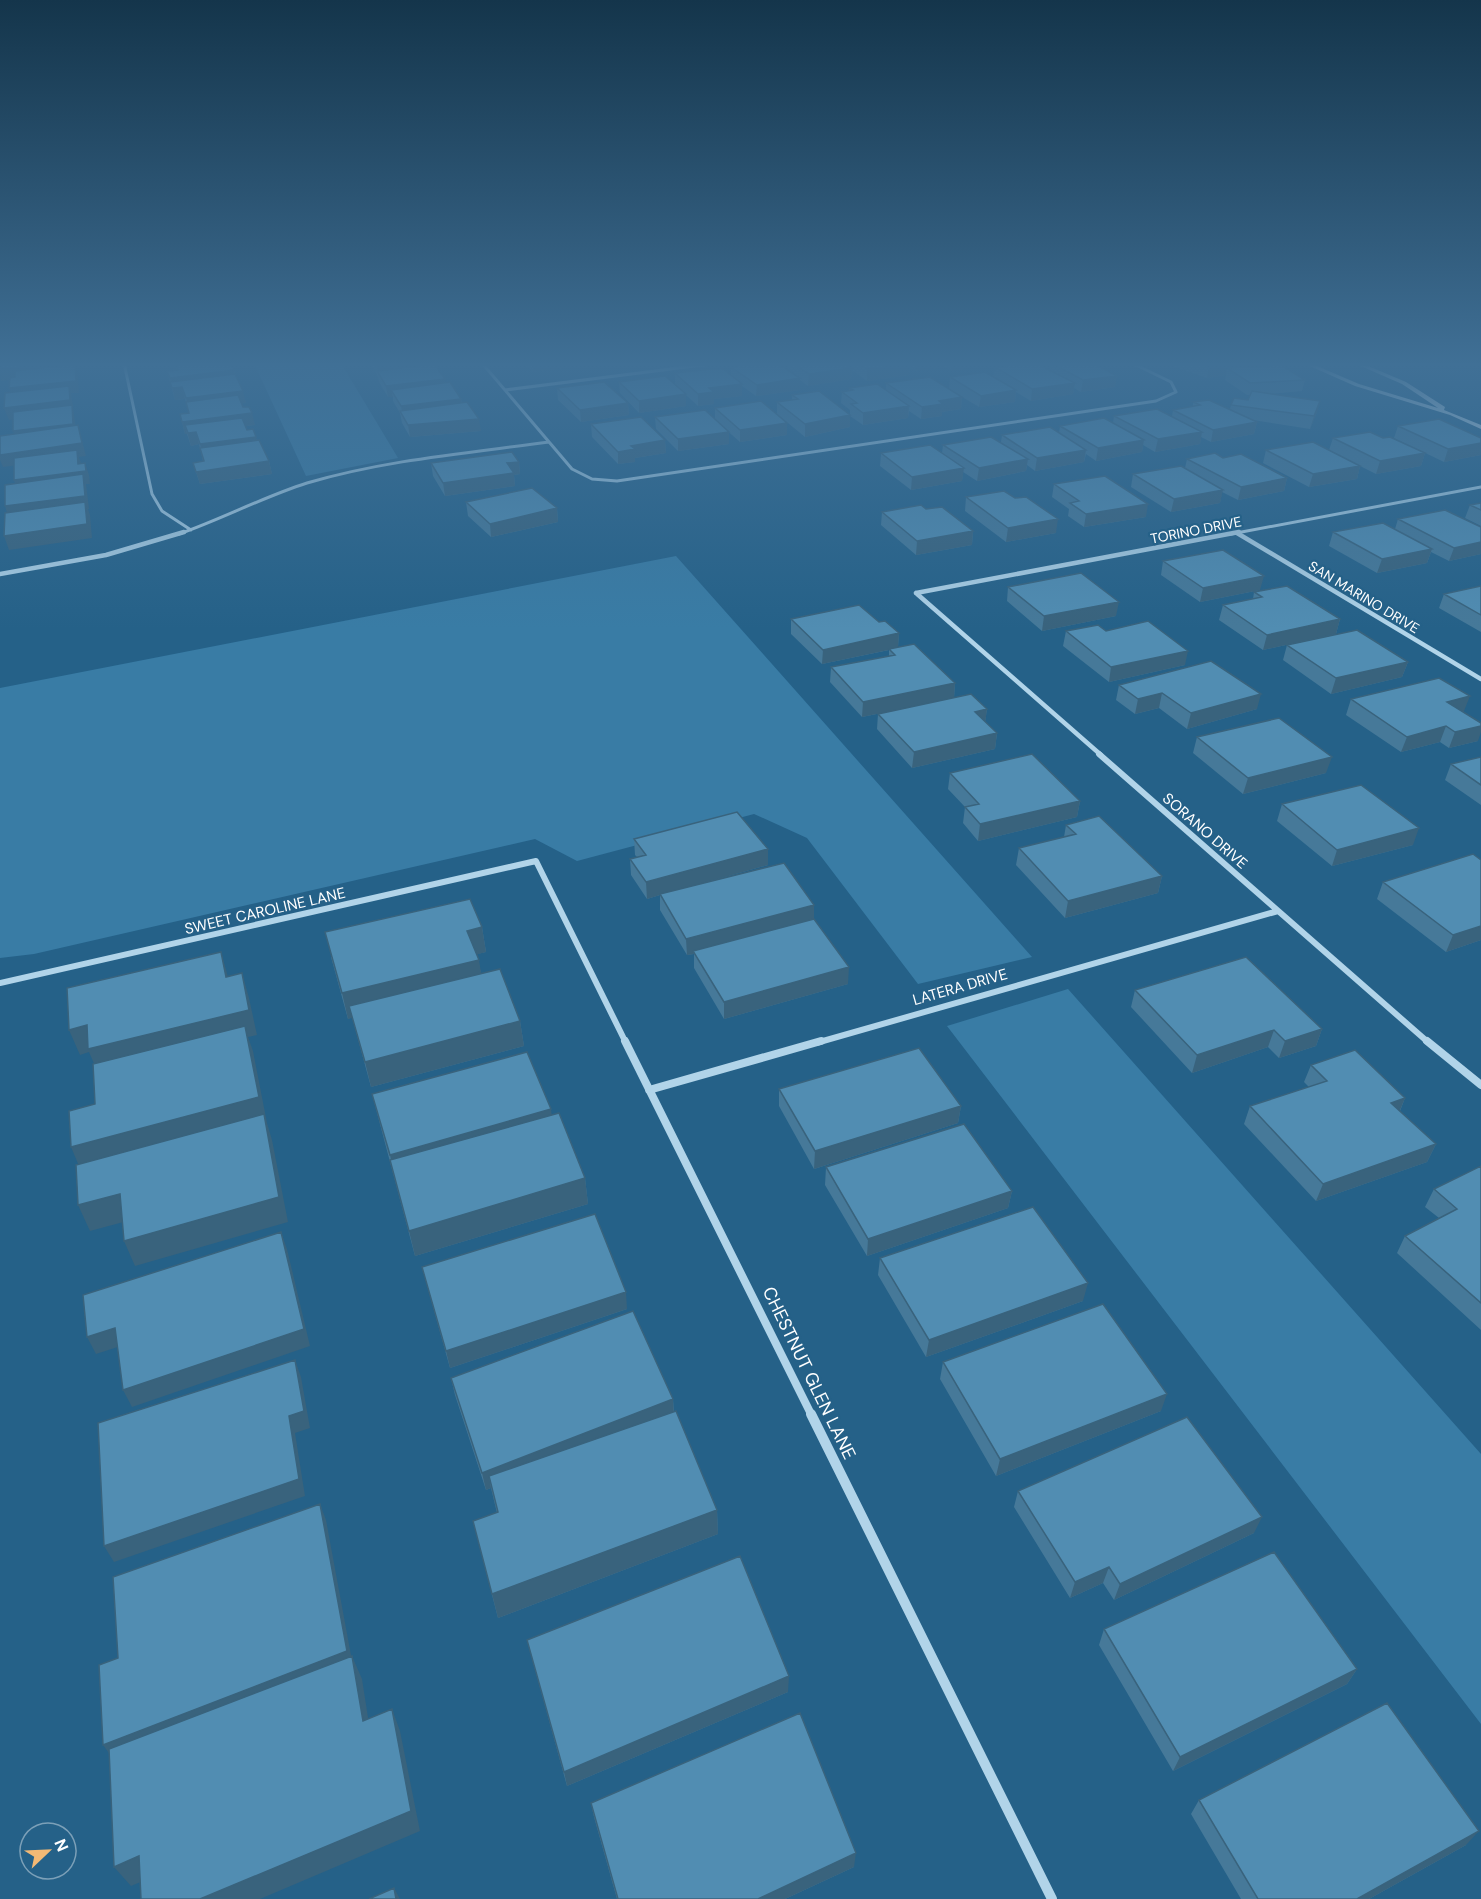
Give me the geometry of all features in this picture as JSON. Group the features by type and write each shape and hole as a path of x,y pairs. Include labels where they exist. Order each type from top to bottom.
{"street":[{"path":"143,452 152,494 162,511 190,530"},
{"path":"0,574 111,554 190,530 269,496 329,477 394,464 481,452"},
{"path":"557,452 575,472 601,480 636,480 823,452"},
{"name":"TORINO DRIVE","path":"916,593 1481,487"},
{"name":"SAN MARINO DRIVE","path":"1236,533 1481,679"},
{"name":"SORANO DRIVE","path":"916,593 1278,911 1481,1085"},
{"name":"SWEET CAROLINE LANE","path":"0,983 536,861"},
{"name":"CHESTNUT GLEN LANE","path":"536,861 1052,1899"},
{"name":"LATERA DRIVE","path":"649,1090 1278,911"}],"shaded area":[{"path":"295,452 394,452 398,458 306,476"},
{"path":"676,556 1032,957 918,984 807,838 754,814 577,861 535,839 34,954 0,958 0,688"},
{"path":"1068,989 1481,1454 1481,1724 947,1026"}],"building":[{"path":"0,452 23,452 0,455"},
{"path":"77,452 78,464 85,463 86,471 14,480 14,458"},
{"path":"201,452 265,452 269,461 196,472 193,463 204,461"},
{"path":"512,452 519,462 507,463 514,473 443,483 431,463"},
{"path":"940,452 964,468 912,477 881,453"},
{"path":"953,452 1016,452 1028,459 979,468"},
{"path":"1027,452 1076,452 1037,458"},
{"path":"1269,452 1332,452 1360,466 1313,474"},
{"path":"1361,452 1425,453 1380,461"},
{"path":"1215,453 1223,458 1241,454 1287,478 1241,487 1187,459"},
{"path":"1181,466 1223,490 1174,499 1133,474"},
{"path":"83,474 85,496 5,506 5,485"},
{"path":"1105,476 1148,504 1086,514 1070,503 1079,501 1054,484"},
{"path":"532,488 557,508 490,524 466,502"},
{"path":"1004,491 1015,498 1026,497 1058,519 1008,528 966,497"},
{"path":"85,502 87,524 4,536 5,513"},
{"path":"1481,503 1481,510 1470,505"},
{"path":"921,505 926,509 942,507 973,531 917,541 882,512"},
{"path":"1445,510 1481,527 1481,542 1454,548 1398,519"},
{"path":"1383,523 1432,549 1382,559 1333,532"},
{"path":"1223,550 1264,576 1203,588 1163,561"},
{"path":"1081,573 1119,602 1044,616 1008,587"},
{"path":"1287,586 1340,619 1267,635 1223,605 1262,597 1254,592"},
{"path":"1481,586 1481,615 1444,594"},
{"path":"859,605 879,622 885,621 899,633 823,650 791,619"},
{"path":"1148,621 1188,651 1111,667 1066,631 1098,625 1106,631"},
{"path":"1357,630 1408,662 1336,678 1287,645"},
{"path":"914,644 955,683 863,702 831,667 895,655 889,649"},
{"path":"1211,661 1261,694 1191,713 1162,693 1138,699 1119,685"},
{"path":"1439,678 1470,696 1447,702 1481,723 1481,726 1455,732 1446,726 1407,737 1351,699"},
{"path":"971,694 987,709 975,712 997,733 914,752 878,714"},
{"path":"1279,718 1332,757 1248,778 1197,737"},
{"path":"1032,754 1080,801 980,824 965,807 979,804 950,773"},
{"path":"1481,757 1481,785 1451,764"},
{"path":"1361,785 1419,828 1337,850 1282,804"},
{"path":"737,812 768,849 646,882 630,859 646,855 634,839"},
{"path":"1099,816 1162,876 1068,901 1019,848 1076,834 1066,825"},
{"path":"1473,854 1481,860 1481,926 1453,935 1383,882"},
{"path":"784,863 814,905 686,939 660,894"},
{"path":"470,899 482,927 467,931 479,960 342,993 325,932"},
{"path":"814,919 849,967 724,1002 693,951"},
{"path":"221,952 226,977 242,973 249,1010 88,1049 87,1025 69,1030 67,988"},
{"path":"1246,957 1322,1029 1285,1041 1274,1030 1197,1055 1135,990"},
{"path":"500,969 520,1021 365,1062 349,1006"},
{"path":"245,1026 259,1097 71,1147 69,1111 95,1104 93,1064"},
{"path":"919,1048 961,1106 815,1151 779,1089"},
{"path":"1355,1050 1405,1098 1391,1103 1436,1144 1323,1184 1250,1106 1327,1081 1311,1065"},
{"path":"527,1052 551,1109 390,1155 372,1094"},
{"path":"559,1113 585,1178 409,1231 390,1160"},
{"path":"264,1114 279,1197 124,1241 120,1194 78,1205 76,1165"},
{"path":"964,1124 1012,1191 868,1239 826,1167"},
{"path":"1481,1166 1481,1303 1405,1236 1457,1209 1434,1189"},
{"path":"1033,1207 1088,1283 929,1340 880,1258"},
{"path":"595,1214 626,1292 446,1351 422,1267"},
{"path":"281,1232 304,1329 123,1390 115,1328 87,1337 83,1295"},
{"path":"1103,1304 1167,1394 1000,1459 943,1362"},
{"path":"633,1311 673,1399 482,1473 451,1378"},
{"path":"295,1360 304,1411 289,1416 299,1479 104,1546 98,1423"},
{"path":"676,1411 717,1510 492,1594 473,1521 498,1512 489,1476"},
{"path":"1187,1417 1262,1517 1120,1584 1109,1567 1075,1582 1018,1491"},
{"path":"320,1504 347,1651 103,1745 99,1665 118,1658 113,1577"},
{"path":"1274,1552 1357,1669 1180,1757 1104,1629"},
{"path":"740,1556 789,1676 564,1772 527,1640"},
{"path":"352,1656 363,1721 392,1709 411,1811 200,1899 141,1899 139,1856 114,1867 109,1749"},
{"path":"1387,1703 1479,1831 1357,1899 1258,1899 1199,1800"},
{"path":"800,1713 856,1853 758,1899 618,1899 591,1803"},
{"path":"394,1888 396,1899 369,1899"}]}
